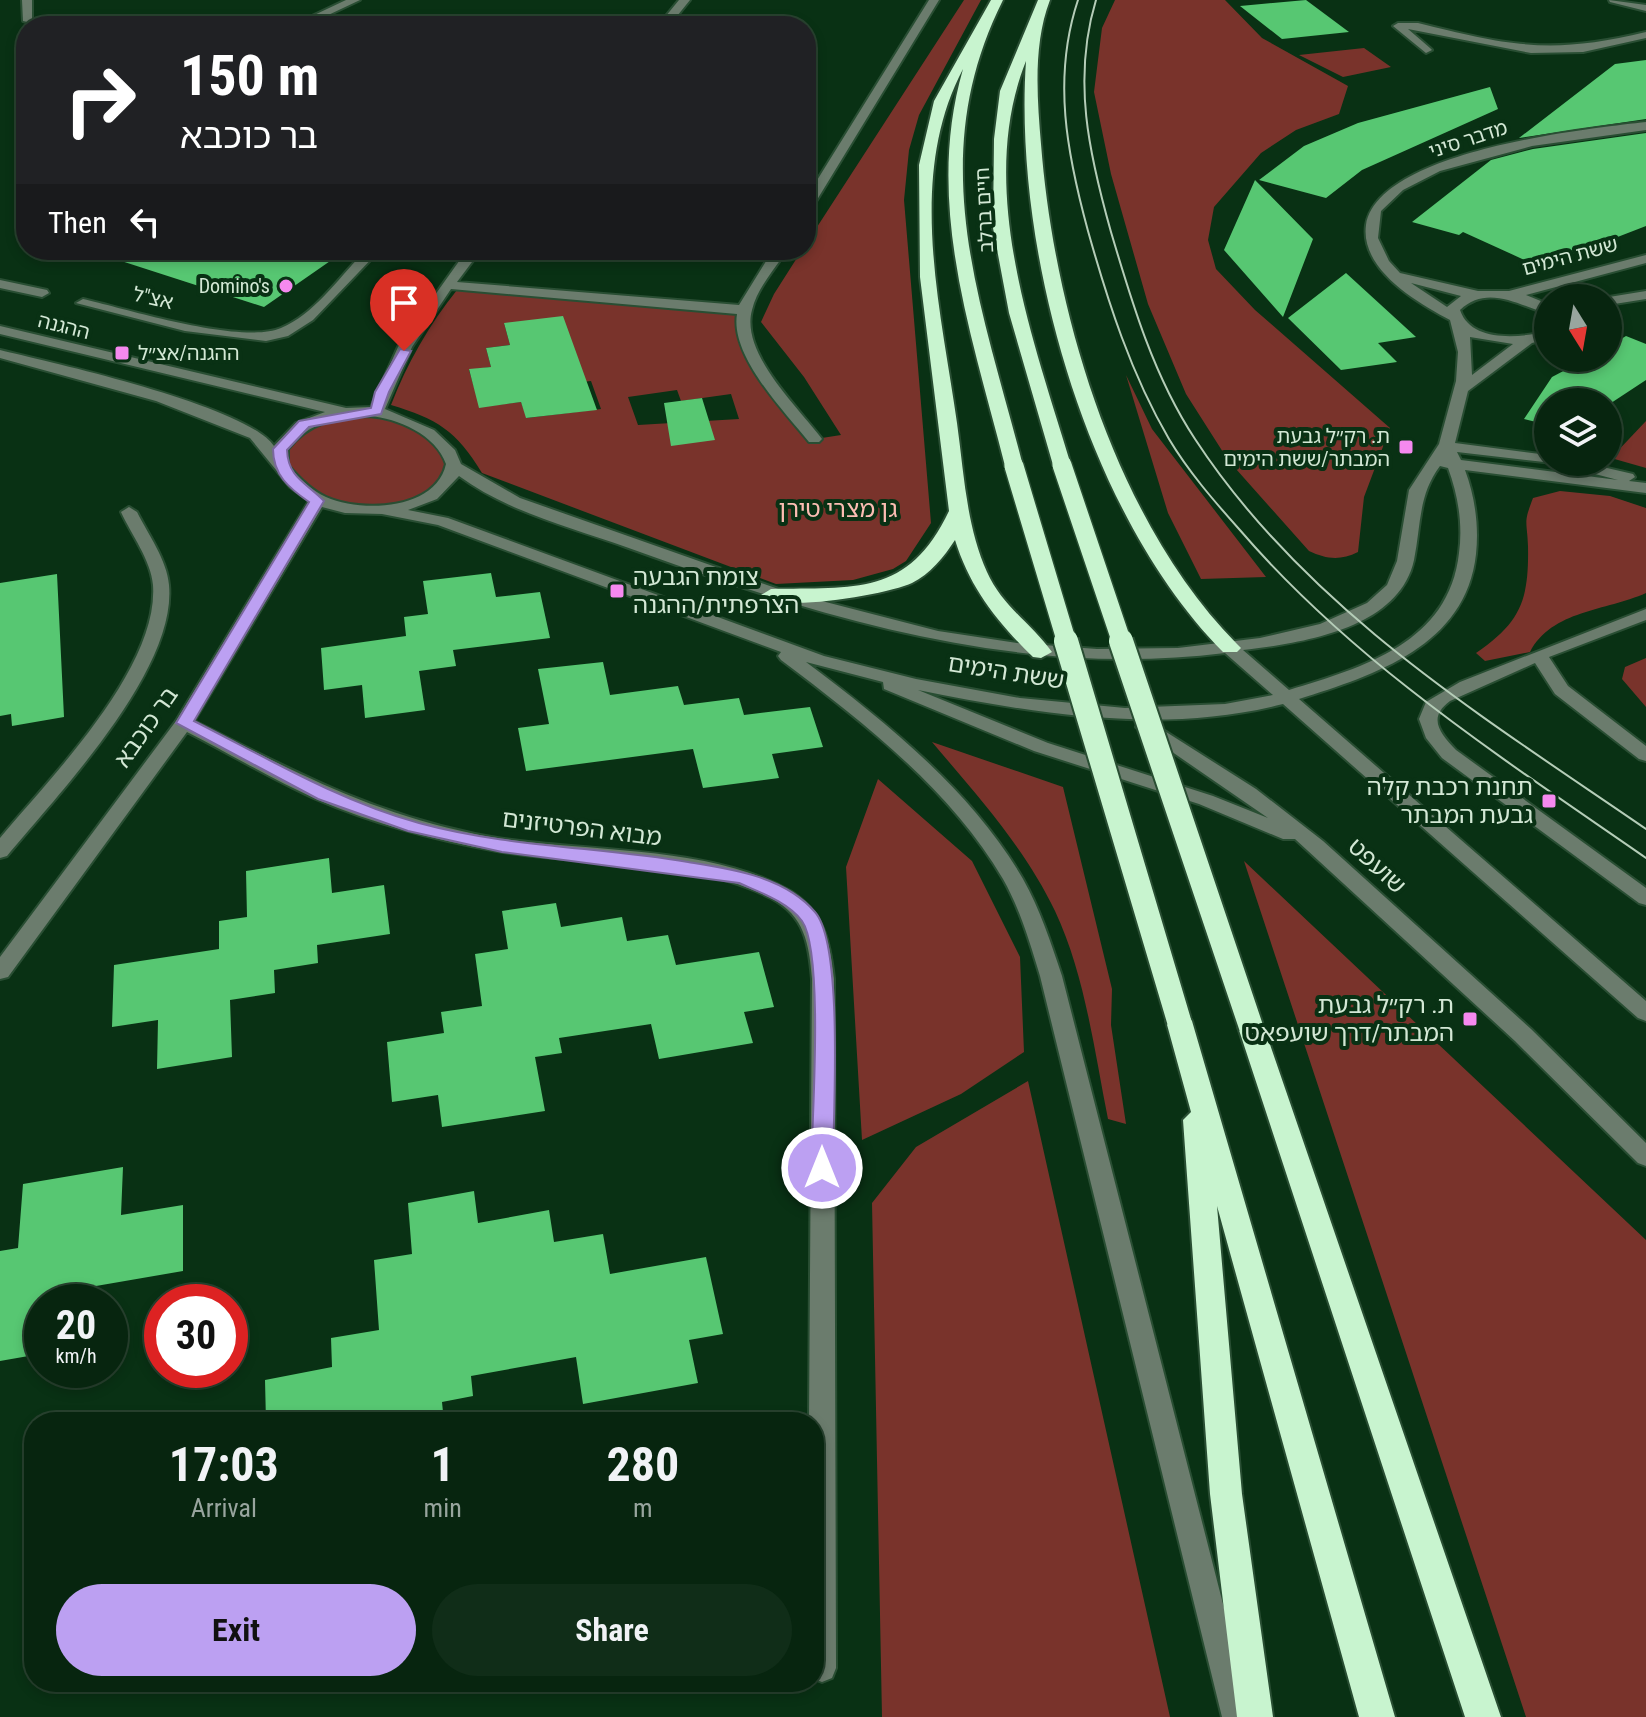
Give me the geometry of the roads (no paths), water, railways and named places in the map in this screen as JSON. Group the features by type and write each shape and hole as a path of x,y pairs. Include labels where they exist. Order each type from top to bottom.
{"highway":[{"name":"חיים ברלב","path":"997,0 984,21 963,101 956,156 956,228 1014,466 1193,1070"},
{"name":"חיים ברלב","path":"1044,0 1007,91 1001,139 1001,228 1017,313 1062,465 1483,1717"},
{"path":"1035,20 1030,68 1031,120 1039,208 1057,302 1100,440 1178,592 1230,648"},
{"path":"984,21 950,79 933,128 926,175 934,314 959,510 976,572 991,599 1041,652"},
{"path":"771,595 849,592 905,581 933,561 959,510"},
{"path":"1193,1070 1218,1407 1243,1641 1255,1717"},
{"path":"1193,1070 1377,1717"}],"street":[{"path":"319,16 355,0"},
{"path":"672,16 685,0"},
{"path":"816,192 934,0"},
{"path":"1614,0 1646,8"},
{"path":"1426,50 1398,26 1418,26 1535,53 1569,52 1646,35"},
{"name":"מדבר סיני","path":"1527,341 1491,338 1457,321 1399,280 1387,267 1370,236 1372,218 1383,201 1404,184 1434,169 1525,142 1646,126"},
{"name":"ששת הימים","path":"1506,295 1557,285 1646,259"},
{"name":"אצ\"ל","path":"83,303 234,335 281,334 301,322 363,260"},
{"path":"377,411 382,392 447,285 466,260"},
{"path":"774,260 743,310 742,328 749,351 814,439"},
{"path":"1387,267 1430,285 1480,295 1506,295 1534,303"},
{"name":"ההגנה","path":"0,284 42,293"},
{"path":"447,285 743,310"},
{"path":"1457,321 1453,309 1460,301 1480,295"},
{"path":"1622,299 1646,295"},
{"name":"ששת הימים","path":"453,465 469,478 522,503 771,595 928,634 1041,652 1141,656 1230,648 1304,633 1369,609 1386,597 1399,579 1408,554 1417,489 1446,446 1452,417 1465,387 1468,359 1457,321"},
{"name":"ההגנה","path":"0,330 277,399 352,413"},
{"path":"1465,387 1534,339"},
{"name":"ההגנה","path":"0,354 173,399 260,437 280,466"},
{"path":"0,368 61,370"},
{"path":"377,411 417,424 439,441 453,465 452,475 439,490 420,500 384,510 347,509 317,501 295,486 280,466 280,449 304,424 352,413 377,411"},
{"path":"1446,446 1534,458"},
{"name":"ששת הימים","path":"384,510 442,521 768,641 853,669 1000,698 1120,712 1202,712 1285,696 1336,681 1399,655 1434,632 1458,596 1469,545 1468,518 1456,464 1446,446"},
{"path":"1434,461 1646,486"},
{"path":"1610,476 1646,486"},
{"name":"בר כוכבא","path":"0,972 184,723 317,501"},
{"path":"0,851 129,689 157,626 161,584 129,512"},
{"path":"1646,614 1570,641 1540,657 1437,700 1429,711 1431,731 1449,754 1646,898"},
{"path":"768,641 852,707 937,786 1012,877 1034,922 1051,976 1237,1717"},
{"path":"1230,648 1646,1013"},
{"name":"שועפט","path":"1041,652 1120,712 1249,793 1316,846 1523,1035 1646,1157"},
{"path":"1540,657 1561,690 1646,755"},
{"path":"853,669 986,727 1206,800 1316,846"},
{"name":"מבוא הפרטיזנים","path":"184,723 324,795 414,827 502,846 670,865 743,877 780,894 808,916 818,935 823,979 822,1412"}],"tram line":[{"path":"1078,0 1070,29 1064,87 1069,145 1080,202 1122,337 1143,389 1176,451 1202,486 1284,578 1380,666 1484,745 1646,858"},
{"path":"1096,0 1089,29 1084,88 1096,174 1119,259 1146,339 1180,415 1195,439 1240,500 1289,556 1344,608 1461,701 1646,829"}],"place":[{"name":"Domino's","path":"286,286"},
{"name":"ההגנה/אצ״ל","path":"122,353"},
{"name":"ת. רק״ל גבעת המבתר/ששת הימים","path":"1406,447"},
{"name":"צומת הגבעה הצרפתית/ההגנה","path":"617,591"},
{"name":"תחנת רכבת קלה גבעת המבתר","path":"1549,801"},
{"name":"ת. רק״ל גבעת המבתר/דרך שועפאט","path":"1470,1019"}],"park label":[{"name":"גן מצרי טירן","path":"838,509"}]}
